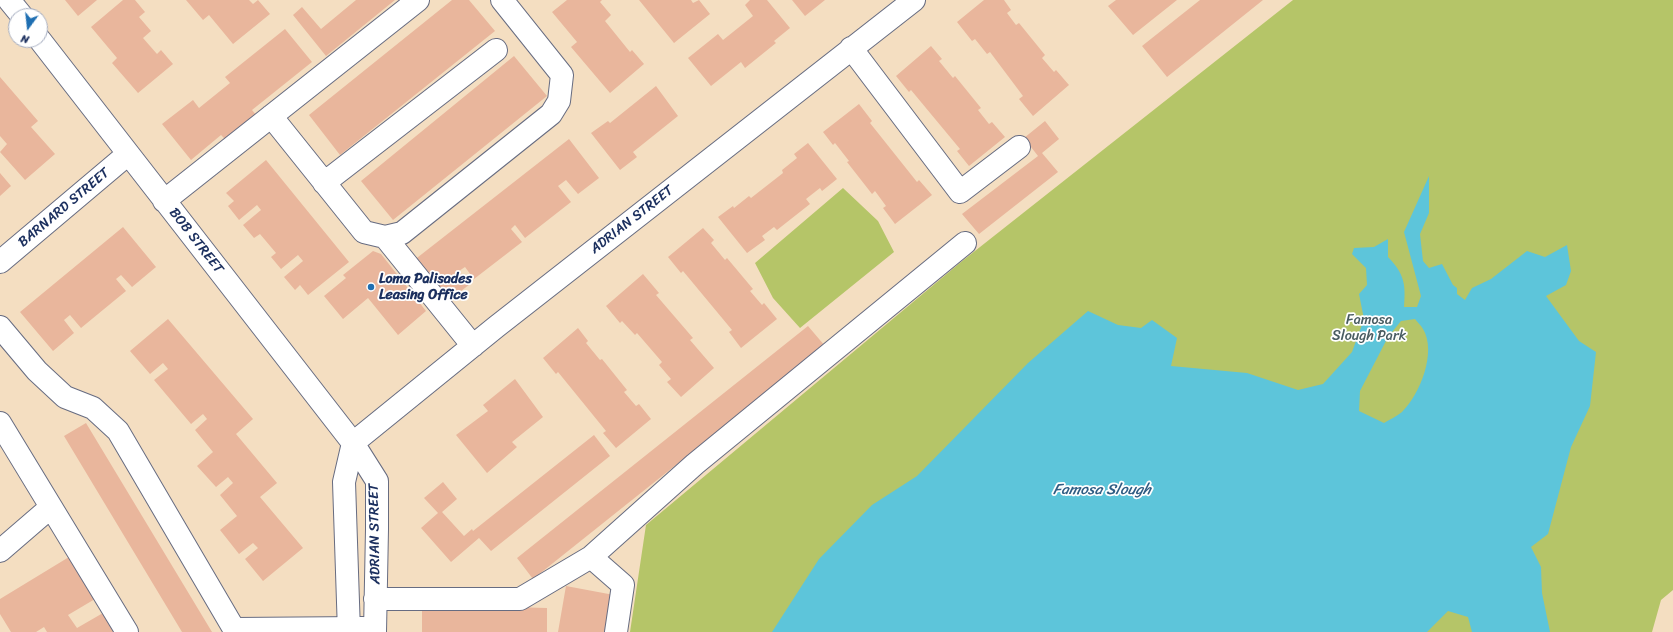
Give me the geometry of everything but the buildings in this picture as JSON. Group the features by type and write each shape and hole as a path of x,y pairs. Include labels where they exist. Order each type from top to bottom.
{"street":[{"path":"9,0 16,8"},
{"path":"164,201 418,0"},
{"path":"271,116 364,232 385,237 402,233 552,114 559,101 562,75 502,0"},
{"name":"ADRIAN STREET","path":"349,630 344,482 353,443 473,346 914,0"},
{"name":"BOB STREET","path":"46,48 353,443"},
{"path":"851,48 960,192 1019,147"},
{"path":"324,183 496,50"},
{"name":"BARNARD STREET","path":"0,262 128,154"},
{"path":"385,237 473,346"},
{"path":"375,599 520,599 591,557 695,464 965,243"},
{"path":"0,327 37,371 65,397 94,408 118,431 234,630 375,630"},
{"path":"0,423 127,632"},
{"name":"ADRIAN STREET","path":"353,443 377,481 375,630"},
{"path":"0,551 51,507"},
{"path":"591,557 623,585 616,632"}],"green space":[{"name":"Famosa Slough Park","path":"1293,0 1673,0 1673,590 1661,600 1652,632 630,632 646,525 961,262"},
{"path":"843,188 878,221 894,252 800,328 773,298 755,263"}],"water":[{"name":"Famosa Slough","path":"1429,176 1429,213 1420,234 1423,261 1429,268 1442,264 1453,285 1457,288 1457,294 1465,300 1472,288 1491,279 1527,251 1545,257 1567,245 1571,271 1566,285 1546,296 1579,341 1596,352 1590,406 1571,447 1548,534 1531,547 1541,567 1542,593 1550,632 1472,632 1468,617 1448,611 1427,632 772,632 819,559 872,505 917,476 1028,363 1088,311 1118,325 1141,328 1152,320 1177,338 1171,366 1247,373 1298,390 1323,384 1352,352 1364,319 1359,294 1367,285 1366,268 1352,254 1354,248 1374,247 1388,239 1388,257 1398,269 1403,279 1405,291 1404,307 1417,307 1421,296 1404,232","holes":["1415,319 1427,338 1427,361 1424,372 1415,395 1409,404 1402,412 1384,423 1359,411 1360,391 1388,337 1401,321"]}],"place":[{"name":"Loma Palisades Leasing Office","path":"371,287"}]}
